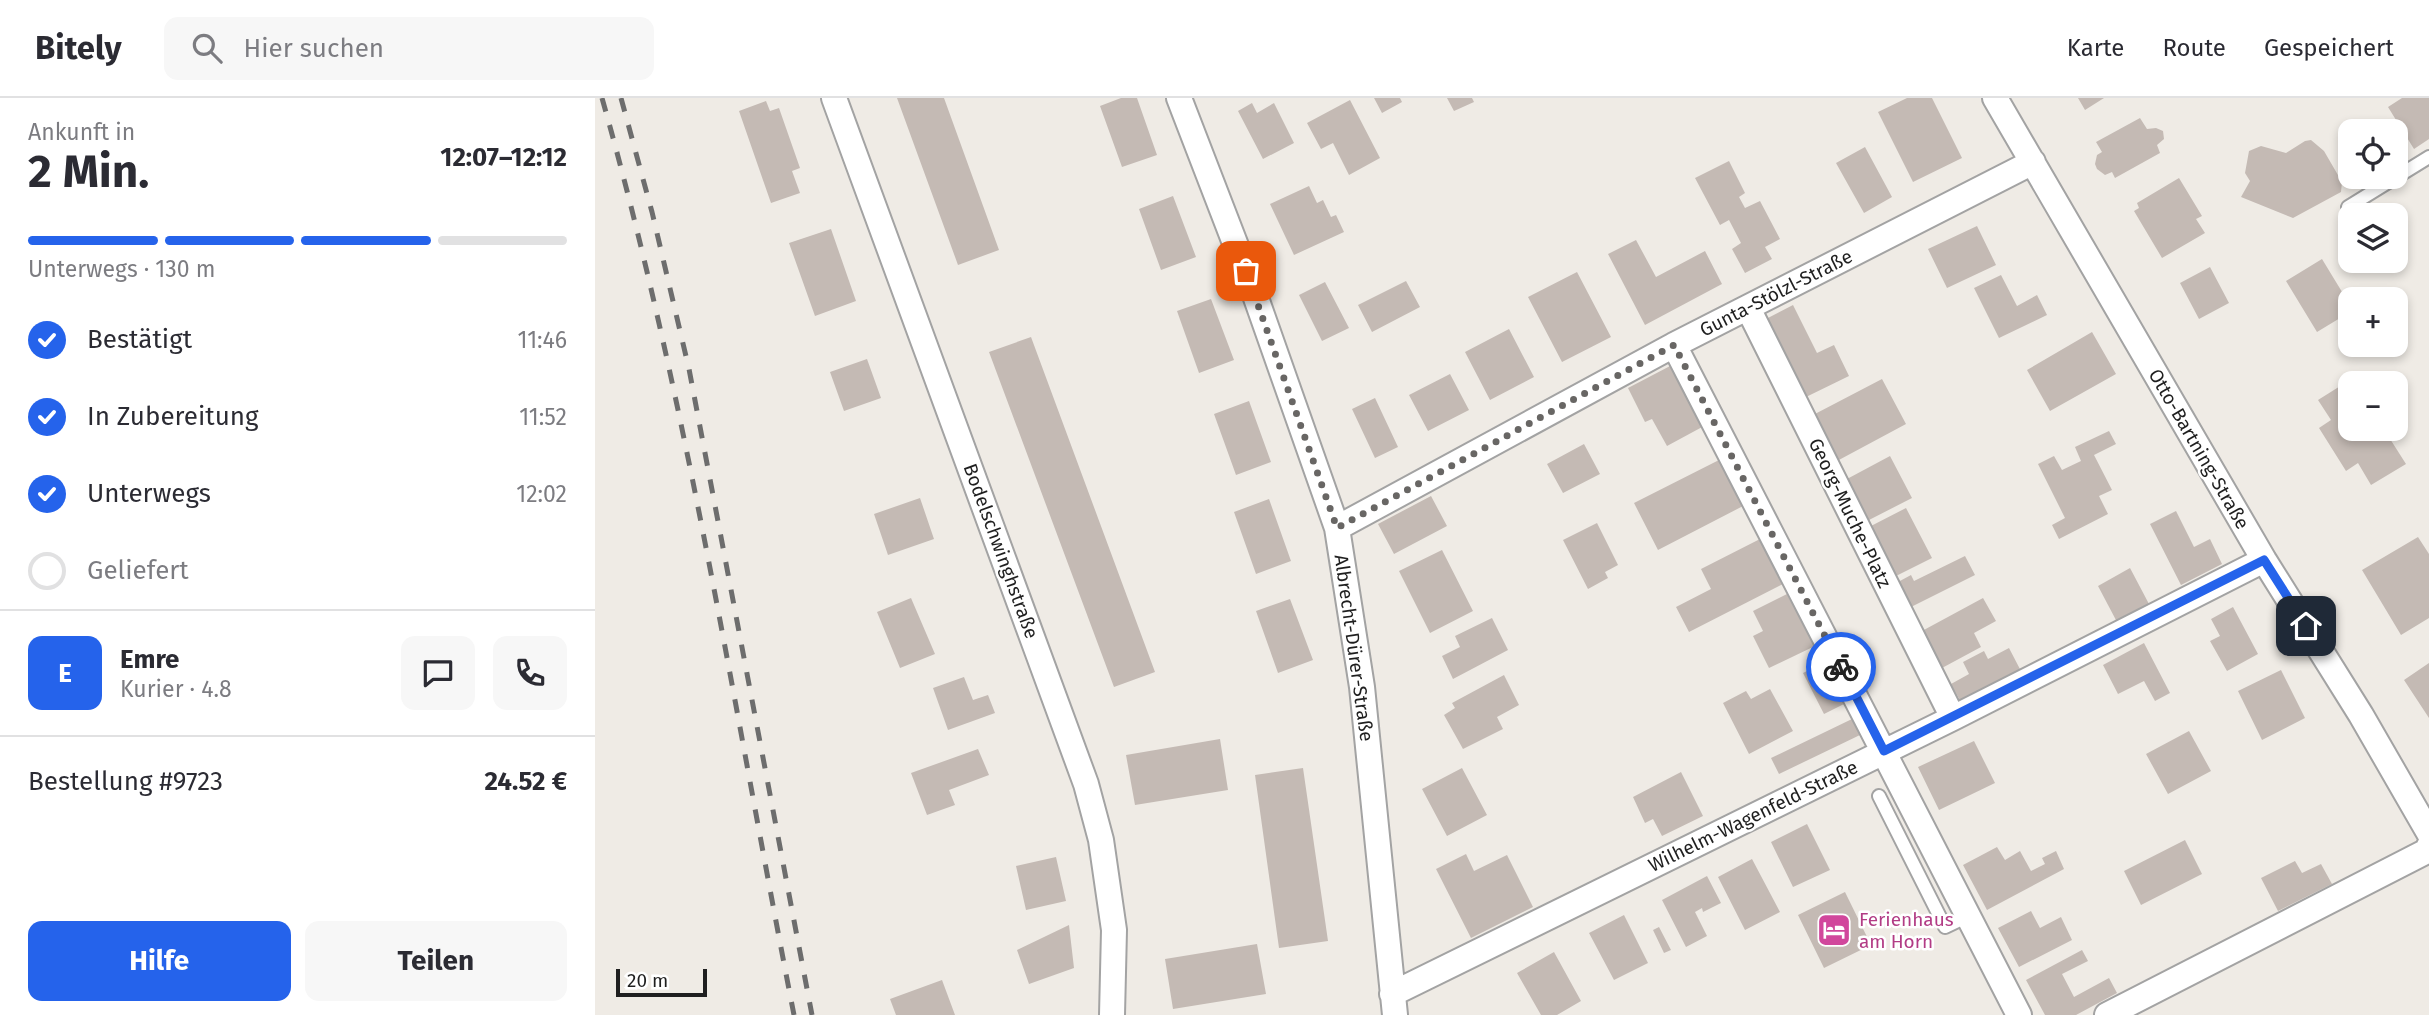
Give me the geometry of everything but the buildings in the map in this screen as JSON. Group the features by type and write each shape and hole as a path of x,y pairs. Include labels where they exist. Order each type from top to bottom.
{"street":[{"name":"Bodelschwinghstraße","path":"834,98 1086,784 1103,851 1114,930 1112,1015"},
{"name":"Otto-Bartning-Straße","path":"1995,98 2264,560 2361,715 2429,833"},
{"name":"Albrecht-Dürer-Straße","path":"1183,100 1337,528 1362,687 1393,1005"},
{"name":"Gunta-Stölzl-Straße","path":"1337,528 1674,345 2033,162"},
{"name":"Georg-Muche-Platz","path":"1748,307 1953,718"},
{"path":"1674,345 2019,1015"},
{"name":"Wilhelm-Wagenfeld-Straße","path":"1393,1005 1884,751 2264,560"},
{"path":"2107,1015 2427,851 2429,846"}],"lane":[{"path":"2354,203 2429,157"},
{"path":"1879,796 1945,927 1968,916"}],"railway":[{"path":"602,98 632,211 684,440 794,1015"},
{"path":"621,98 652,212 689,369 812,1015"}],"way so far":[{"path":"1246,271 1337,528 1674,345 1841,667"}],"place":[{"name":"Ferienhaus am Horn","path":"1834,930"}],"route":[{"path":"1841,667 1884,751 2264,560 2306,626"}]}
